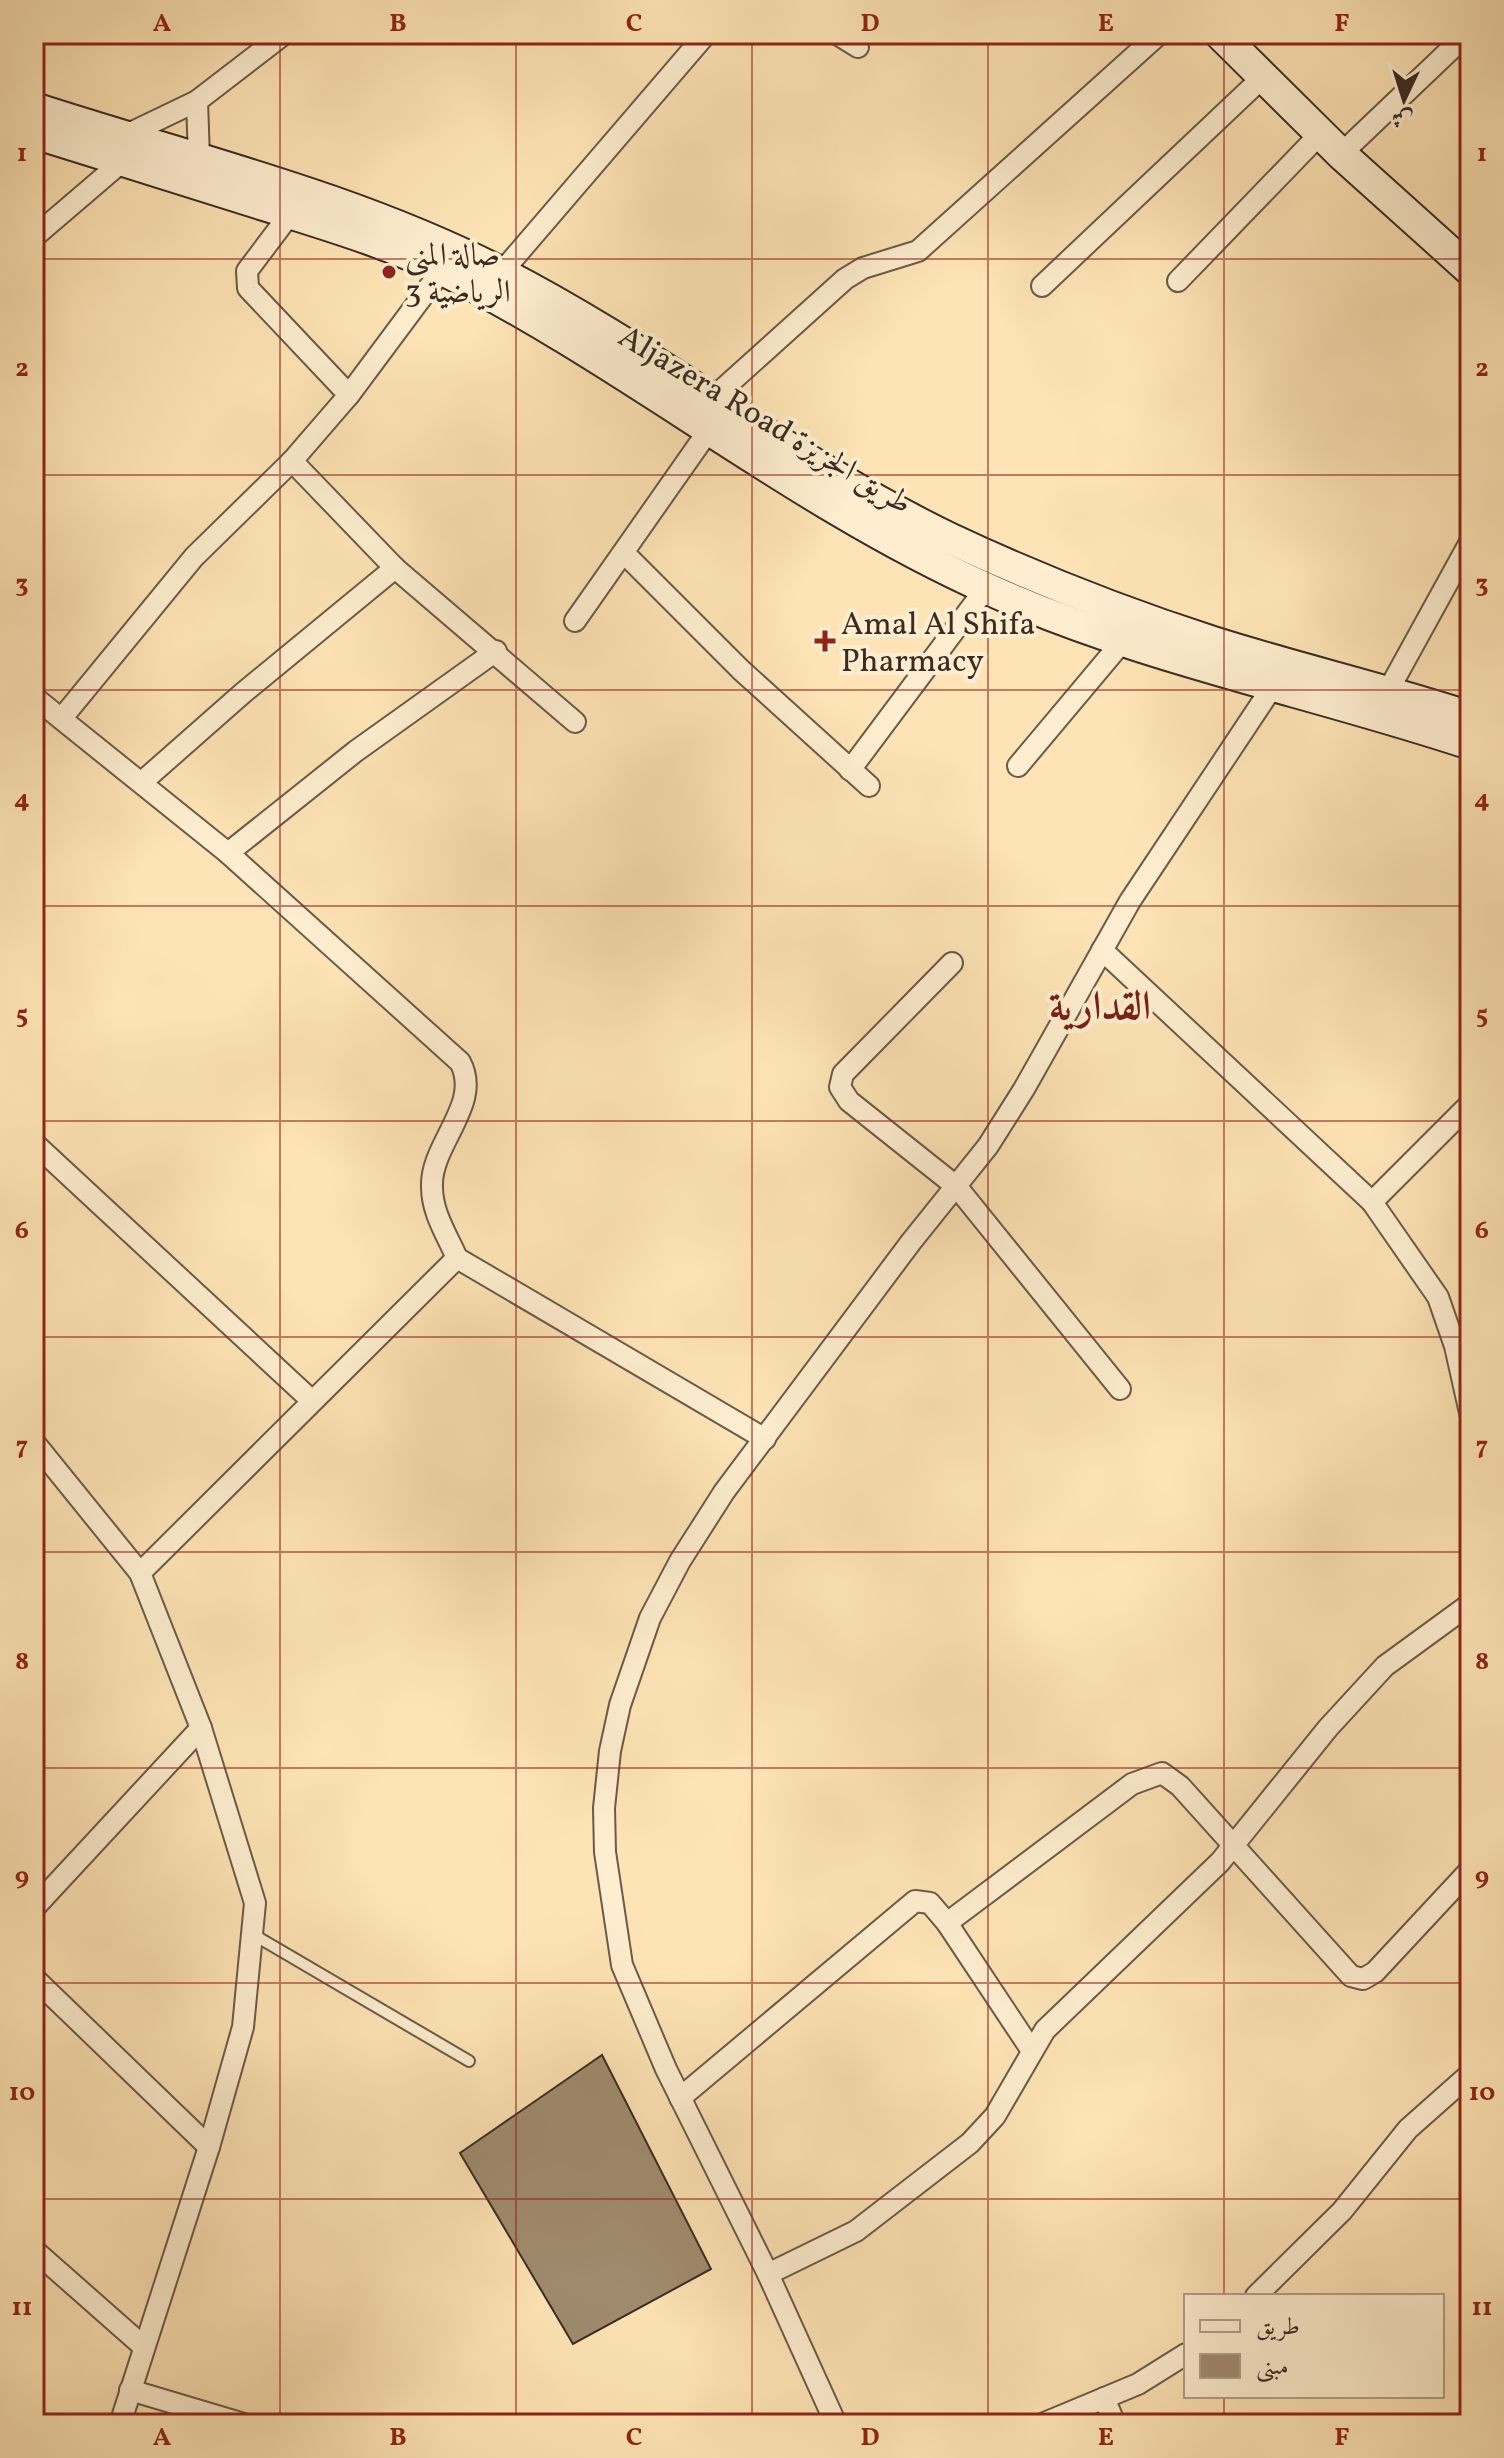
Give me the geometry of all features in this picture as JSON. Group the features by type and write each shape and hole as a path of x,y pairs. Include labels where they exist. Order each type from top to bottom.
{"main road":[{"path":"1220,34 1331,144 1470,270"},
{"name":"Aljazera Road طريق الجزيزة","path":"34,108 290,214 442,270 538,323 854,517 986,588 1122,642 1280,676 1388,691 1470,717"},
{"name":"Aljazera Road طريق الجزيزة","path":"34,133 199,158 352,207 501,273 613,333 838,477 947,537 1068,591 1280,676 1470,744"}],"street":[{"path":"34,237 130,147 197,101 284,34"},
{"path":"501,273 706,34"},
{"path":"837,34 858,47"},
{"path":"714,397 845,279 863,268 918,251 1159,34"},
{"path":"1178,281 1331,144 1467,34"},
{"path":"1042,286 1262,78"},
{"path":"197,101 199,158"},
{"path":"290,214 247,271 248,288 349,395"},
{"path":"62,718 194,557 292,461 349,395 442,270"},
{"path":"575,621 625,554 709,430"},
{"path":"292,461 395,568 496,651 575,722"},
{"path":"1388,691 1470,542"},
{"path":"625,554 741,670 869,786"},
{"path":"142,782 243,693 395,568"},
{"path":"850,770 986,588"},
{"path":"1018,766 1122,642"},
{"path":"228,853 356,751 496,651"},
{"path":"836,2424 768,2274 680,2098 622,1965 605,1852 604,1808 610,1751 633,1659 650,1618 680,1561 724,1492 911,1242 957,1187 1024,1089 1102,950 1280,676"},
{"path":"34,697 228,853 460,1062 467,1076 466,1092 431,1183 434,1207 457,1258 765,1439"},
{"path":"1102,950 1372,1202 1438,1297 1455,1346 1470,1413"},
{"path":"952,963 843,1074 840,1087 849,1101 957,1187 1120,1389"},
{"path":"1372,1202 1470,1104"},
{"path":"34,1143 311,1400"},
{"path":"140,1573 457,1258"},
{"path":"34,1442 140,1573 201,1728 255,1903 243,2027 209,2147 120,2424"},
{"path":"768,2274 856,2231 970,2143 995,2116 1045,2030 1220,1862 1328,1728 1385,1666 1470,1604"},
{"path":"34,1908 201,1728"},
{"path":"947,1923 1132,1784 1162,1773 1180,1786 1351,1976 1363,1979 1375,1972 1470,1870"},
{"path":"680,2098 915,1901 930,1903 947,1923 1032,2051"},
{"path":"34,1978 209,2147"},
{"path":"1258,2294 1342,2211 1408,2129 1470,2074"},
{"path":"34,2250 144,2347"},
{"path":"1042,2424 1138,2384 1184,2355"},
{"path":"130,2390 244,2424"},
{"path":"1104,2398 1115,2424"}],"lane":[{"path":"254,1935 469,2061"}],"building":[{"path":"602,2055 711,2269 573,2344 460,2153"}],"place":[{"name":"صالة المنى الرياضية 3","path":"389,272"},
{"name":"Amal Al Shifa Pharmacy","path":"825,641"}],"district":[{"name":"القدارية","path":"1100,1005"}]}
